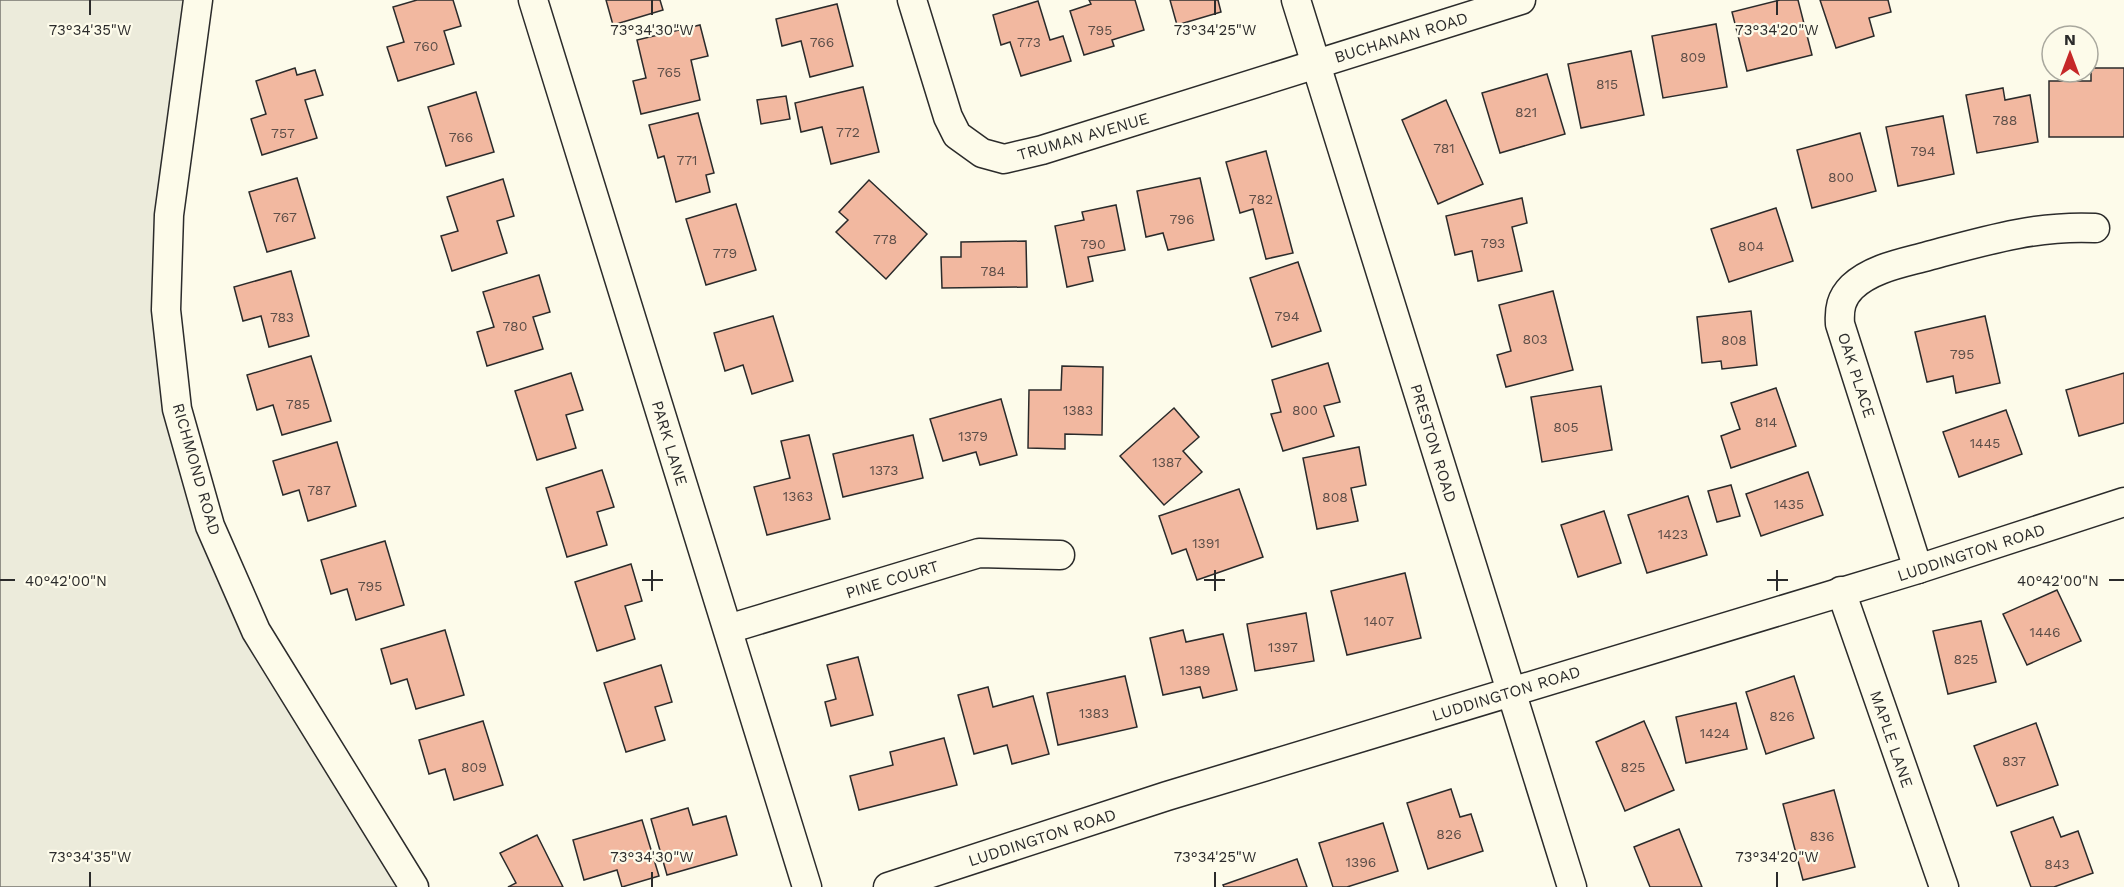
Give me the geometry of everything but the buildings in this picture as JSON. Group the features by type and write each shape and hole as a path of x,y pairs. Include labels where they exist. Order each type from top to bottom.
{"street":[{"name":"RICHMOND ROAD","path":"198,0 169,215 166,309 177,409 210,526 256,631 414,887"},
{"name":"PARK LANE","path":"532,0 807,887"},
{"name":"TRUMAN AVENUE","path":"912,0 948,117 957,135 982,153 1004,159 1042,150 1316,64"},
{"name":"PRESTON ROAD","path":"1296,0 1572,887"},
{"name":"BUCHANAN ROAD","path":"1316,64 1521,0"},
{"name":"OAK PLACE","path":"1918,569 1840,324 1839,311 1845,295 1853,286 1876,272 2008,234 2051,228 2095,228"},
{"name":"LUDDINGTON ROAD","path":"888,887 1179,793 1918,569 2124,502"},
{"name":"PINE COURT","path":"728,629 979,553 1060,555"},
{"name":"MAPLE LANE","path":"1841,591 1944,887"}],"shaded area":[{"path":"0,0 198,0 166,310 210,526 414,887 0,887"}]}
